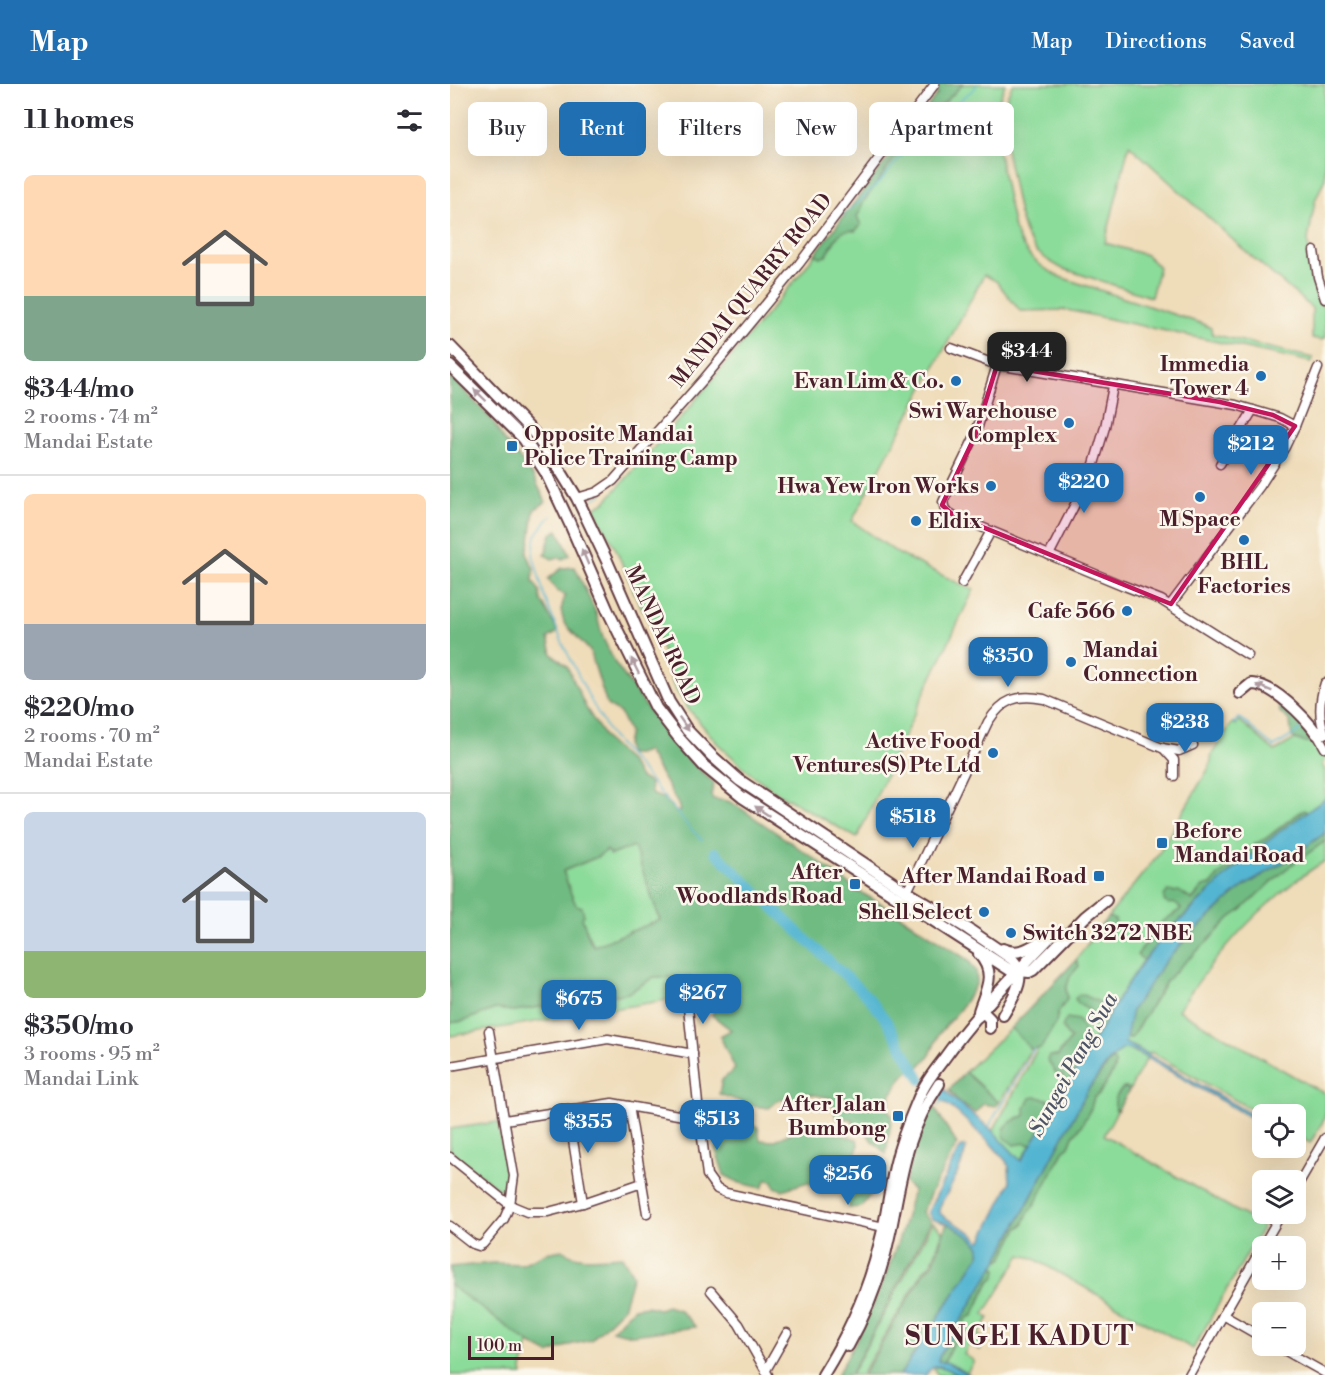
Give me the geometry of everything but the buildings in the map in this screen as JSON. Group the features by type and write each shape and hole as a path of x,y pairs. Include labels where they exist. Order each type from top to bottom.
{"main road":[{"name":"MANDAI ROAD","path":"450,346 534,433 558,467 577,498 669,702 687,730 739,780 907,892 989,943"},
{"name":"MANDAI ROAD","path":"450,366 524,439 535,455 546,473 608,610 656,708 704,766 742,797 811,843 1010,970 1018,971"},
{"path":"608,610 615,613 622,608 622,596"},
{"path":"1240,693 1248,685 1261,685 1287,702 1321,734"},
{"path":"808,827 805,831 811,843"},
{"path":"1018,971 1029,972 1036,968 1085,917 1106,900"},
{"path":"823,1375 847,1334 871,1276 884,1227 899,1149 908,1122 957,1039 1050,937 1026,951 1012,952"},
{"path":"989,943 1020,954 1027,954 1040,948"},
{"path":"989,943 1012,959 1018,971 1017,992 1003,1015"},
{"path":"972,946 984,959 989,970 988,987 977,1016"},
{"path":"977,1016 985,1014 990,1019 990,1028"},
{"path":"831,1375 853,1337 878,1278 905,1159 927,1092"}],"street":[{"name":"MANDAI QUARRY ROAD","path":"577,498 597,492 614,481 703,380 799,264 935,84"},
{"path":"1314,251 1318,277 1325,299"},
{"path":"951,348 997,365 1220,402 1280,418 1295,426"},
{"path":"997,365 975,436 942,502 943,508 991,531 1171,604 1248,655"},
{"path":"1171,604 1260,486 1285,447 1318,368"},
{"path":"1048,555 1092,471 1105,427 1113,386"},
{"path":"1220,464 1253,410"},
{"path":"962,583 991,531"},
{"path":"1325,683 1319,710 1325,748"},
{"path":"907,892 987,722 1007,702 1029,696 1044,699 1162,748 1179,750 1193,745"},
{"path":"1162,748 1174,760 1174,776"},
{"path":"687,998 707,1175 717,1189 726,1193 884,1227"},
{"path":"450,1226 476,1246 483,1244 504,1219 510,1205 514,1176 489,1031"},
{"path":"450,1066 608,1039 693,1054"},
{"path":"505,1120 612,1102 700,1119"},
{"path":"629,1106 647,1214"},
{"path":"568,1109 583,1203"},
{"path":"1306,1171 1325,1138"},
{"path":"450,1157 510,1205 527,1212 548,1212 642,1183"},
{"path":"1189,1375 1275,1224"},
{"path":"711,1291 739,1324 767,1372"},
{"path":"1224,1315 1252,1332"},
{"path":"767,1372 787,1332"},
{"path":"1295,1356 1325,1373"}],"highlighted area":[{"path":"997,365 1220,402 1273,415 1295,426 1171,604 953,515 942,505 975,436"}],"green space":[{"path":"928,84 963,84 945,102 931,102 938,93"},
{"path":"963,84 1005,84 998,102 945,102"},
{"path":"1013,84 1325,84 1325,178 1315,201 1308,240 1311,277 1316,295 1325,311 1325,338 1321,340 1312,338 1312,308 1244,250 1129,145 1105,243 1146,255 1159,267 1151,297 1061,268 1049,261 1036,251 1027,238 1019,214 1007,156 1014,156 1014,102 1005,102"},
{"path":"890,156 896,156 862,204 857,216 861,225 855,231 844,231 840,234 826,256 821,257 815,254"},
{"path":"896,156 999,156 1014,229 1030,256 1044,268 1060,277 1203,324 1211,328 1212,334 1313,358 1312,362 1067,310 1020,311 996,281 984,275 852,521 899,554 974,589 857,838 781,795 751,774 717,743 687,707 674,687 658,637 638,601 615,547 594,508 605,502 684,414 815,254 821,257 826,256 840,232 847,229 861,210 861,204"},
{"path":"450,379 454,380 493,421 503,439 533,476 546,502 534,510 527,553 534,569 533,581 558,632 548,638 552,654 567,666 586,708 607,741 629,761 640,778 650,783 651,794 665,799 676,812 680,811 647,751 628,754 626,745 629,732 620,713 607,705 590,651 564,623 561,610 565,595 557,591 548,579 562,568 575,567 615,663 658,723 690,761 714,783 711,795 713,799 728,801 737,806 860,892 968,960 976,971 977,983 960,1009 939,1034 930,1055 918,1068 903,1076 891,1094 887,1109 892,1115 886,1154 870,1138 864,1128 854,1125 852,1119 836,1118 831,1098 805,1093 801,1102 780,1099 769,1108 754,1106 719,1094 722,1080 735,1069 720,1036 731,1030 712,1015 715,1008 711,1002 704,1004 696,995 698,987 689,977 654,977 628,993 514,1011 495,1009 463,1021 450,1023","holes":["634,847 660,920 594,946 582,918 584,915 582,907 576,905 563,871 597,857 607,850 610,855"]},
{"path":"558,530 570,555 563,559 559,557 552,559 545,555 551,534"},
{"path":"1280,700 1317,737 1311,742 1303,742 1292,737 1290,721 1280,712 1278,701"},
{"path":"1239,720 1275,751 1295,739 1303,742 1313,740 1325,759 1322,765 1325,770 1325,799 1307,813 1304,810 1298,813 1255,844 1235,864 1220,874 1211,885 1203,887 1191,900 1185,894 1172,903 1178,904 1181,909 1162,922 1138,954 1144,960 1089,1047 1086,1034 1071,1038 1059,1053 1053,1067 1056,1073 1063,1075 1061,1095 1054,1108 1047,1099 1025,1116 1016,1118 1014,1145 1025,1143 1031,1145 1020,1161 993,1131 1038,1048 1043,1044 1056,1022 1057,1013 1067,999 1066,989 1070,976 1079,966 1076,960 1096,932 1100,937 1115,920 1108,917 1157,856 1210,766 1212,754 1231,724 1236,725"},
{"path":"1304,810 1307,813 1241,863 1200,900 1144,960 1137,955 1162,922 1181,909 1175,904 1168,904 1164,901 1164,896 1168,891 1179,891 1192,900 1203,887 1211,885 1220,874 1235,864 1255,844"},
{"path":"1325,833 1325,841 1286,869 1230,918 1167,980 1131,1038 1126,1038 1131,1010 1164,963 1184,941 1243,887"},
{"path":"1325,841 1325,861 1292,884 1256,915 1215,960 1178,1010 1325,1094 1325,1118 1310,1143 1306,1141 1306,1104 1252,1104 1252,1110 1151,1052 1149,1055 1124,1044 1126,1038 1131,1038 1167,979 1230,918 1286,869"},
{"path":"634,846 660,920 594,946 581,918 582,907 576,905 563,871 608,850 610,855"},
{"path":"1108,917 1115,920 1116,925 1108,935 1100,937 1096,932"},
{"path":"1076,960 1079,966 1070,976 1066,989 1067,999 1058,1013 1056,1022 1041,1048 1031,1049 1011,1028"},
{"path":"654,977 689,977 699,987 696,995 450,1036 450,1023 463,1021 495,1009 514,1011 628,993"},
{"path":"1078,995 1084,995 1101,1003 1105,1012 1103,1019 1097,1022 1090,1017 1089,1010 1075,999"},
{"path":"1067,1018 1078,1020 1086,1034 1089,1047 1061,1095 1063,1075 1056,1073 1047,1060 1049,1056 1058,1056 1071,1038 1062,1027"},
{"path":"1011,1028 1031,1049 999,1103 965,1072"},
{"path":"1123,1048 1147,1058 1130,1089 1124,1088 1115,1109 1117,1111 1104,1135 1252,1220 1252,1224 1263,1226 1257,1236 1252,1236 1252,1245 1193,1349 1033,1258 1021,1255 984,1314 989,1318 978,1335 986,1340 980,1350 969,1344 964,1354 974,1361 967,1373 943,1362 965,1326 965,1321 973,1316 989,1282 993,1279 997,1269 994,1266 998,1260 1003,1258 1063,1151 1069,1146 1081,1126 1094,1097 1099,1094 1113,1072 1115,1062 1112,1059"},
{"path":"1112,1059 1115,1062 1113,1072 1099,1094 1094,1097 1081,1126 1069,1146 1063,1151 1003,1258 998,1260 1089,1088"},
{"path":"965,1072 999,1103 996,1106 983,1104 975,1113 959,1102 949,1090"},
{"path":"1124,1088 1130,1089 1117,1111 1116,1098"},
{"path":"1030,1098 1047,1099 1054,1108 1031,1145 1025,1143 1014,1145 1006,1139 1004,1131 1013,1121 1025,1116 1025,1108"},
{"path":"934,1107 957,1144 922,1212 931,1222 850,1375 837,1375 872,1308 891,1262 913,1190 905,1183 913,1153 923,1124"},
{"path":"498,1122 506,1171 507,1193 505,1194 450,1150 450,1129"},
{"path":"730,1122 744,1122 758,1127 760,1140 773,1141 800,1129 822,1129 857,1139 859,1145 856,1152 857,1173 862,1174 867,1161 874,1163 874,1168 869,1173 870,1178 878,1182 876,1187 861,1207 849,1208 846,1196 848,1188 843,1184 835,1192 827,1187 821,1192 808,1182 782,1190 775,1187 773,1181 766,1180 762,1188 740,1183 724,1175 717,1153 717,1130"},
{"path":"933,1223 943,1232 931,1264 924,1270 861,1375 851,1375"},
{"path":"947,1223 973,1239 980,1247 979,1256 900,1375 863,1375 925,1271 933,1264"},
{"path":"562,1250 568,1254 583,1257 622,1256 633,1275 623,1308 591,1340 569,1345 549,1354 529,1343 450,1285 450,1267 493,1263 522,1264 546,1253"},
{"path":"994,1266 997,1269 996,1276 989,1282 972,1316 965,1321 946,1359 943,1362 938,1361 939,1357"},
{"path":"450,1285 529,1343 522,1370 523,1375 450,1375"},
{"path":"647,1306 659,1309 667,1306 679,1310 696,1327 632,1335 612,1330 634,1308"},
{"path":"933,1368 947,1368 960,1375 938,1375"}],"water":[{"path":"1325,799 1325,833 1243,887 1184,941 1164,963 1132,1010 1125,1043 1252,1115 1252,1119 1135,1051 1123,1049 1109,1061 1089,1088 996,1263 939,1357 938,1361 948,1363 970,1375 960,1375 938,1366 926,1375 900,1375 979,1256 980,1247 973,1239 951,1225 932,1219 928,1212 958,1151 965,1146 961,1164 941,1203 939,1212 971,1232 981,1242 1010,1183 1009,1167 1006,1161 958,1113 936,1096 943,1088 991,1129 1021,1161 1144,960 1164,936 1228,874 1279,832"}],"waterway":[{"path":"840,216 858,203 884,177 917,137 977,84"},
{"path":"594,499 603,493"},
{"path":"552,516 536,535 533,555 545,598 562,642 611,736 702,840"},
{"path":"1233,722 1235,723 1240,718 1274,747 1301,730"},
{"path":"715,852 869,998 886,1020 921,1080"},
{"path":"989,1126 1034,1049"},
{"path":"938,1106 943,1100"}],"place":[{"name":"Immedia Tower 4","path":"1261,376"},
{"name":"Evan Lim & Co.","path":"956,381"},
{"name":"Swi Warehouse Complex","path":"1069,423"},
{"name":"Opposite Mandai Police Training Camp","path":"512,446"},
{"name":"Hwa Yew Iron Works","path":"991,486"},
{"name":"M Space","path":"1200,497"},
{"name":"Eldix","path":"916,521"},
{"name":"BHL Factories","path":"1244,540"},
{"name":"Cafe 566","path":"1127,611"},
{"name":"Mandai Connection","path":"1071,662"},
{"name":"Active Food Ventures(S) Pte Ltd","path":"993,753"},
{"name":"Before Mandai Road","path":"1162,843"},
{"name":"After Mandai Road","path":"1099,876"},
{"name":"After Woodlands Road","path":"855,884"},
{"name":"Shell Select","path":"984,912"},
{"name":"Switch 3272 NBE","path":"1011,933"},
{"name":"After Jalan Bumbong","path":"898,1116"}],"district":[{"name":"SUNGEI KADUT","path":"1020,1336"}],"water label":[{"name":"Sungei Pang Sua","path":"1072,1064"}]}
